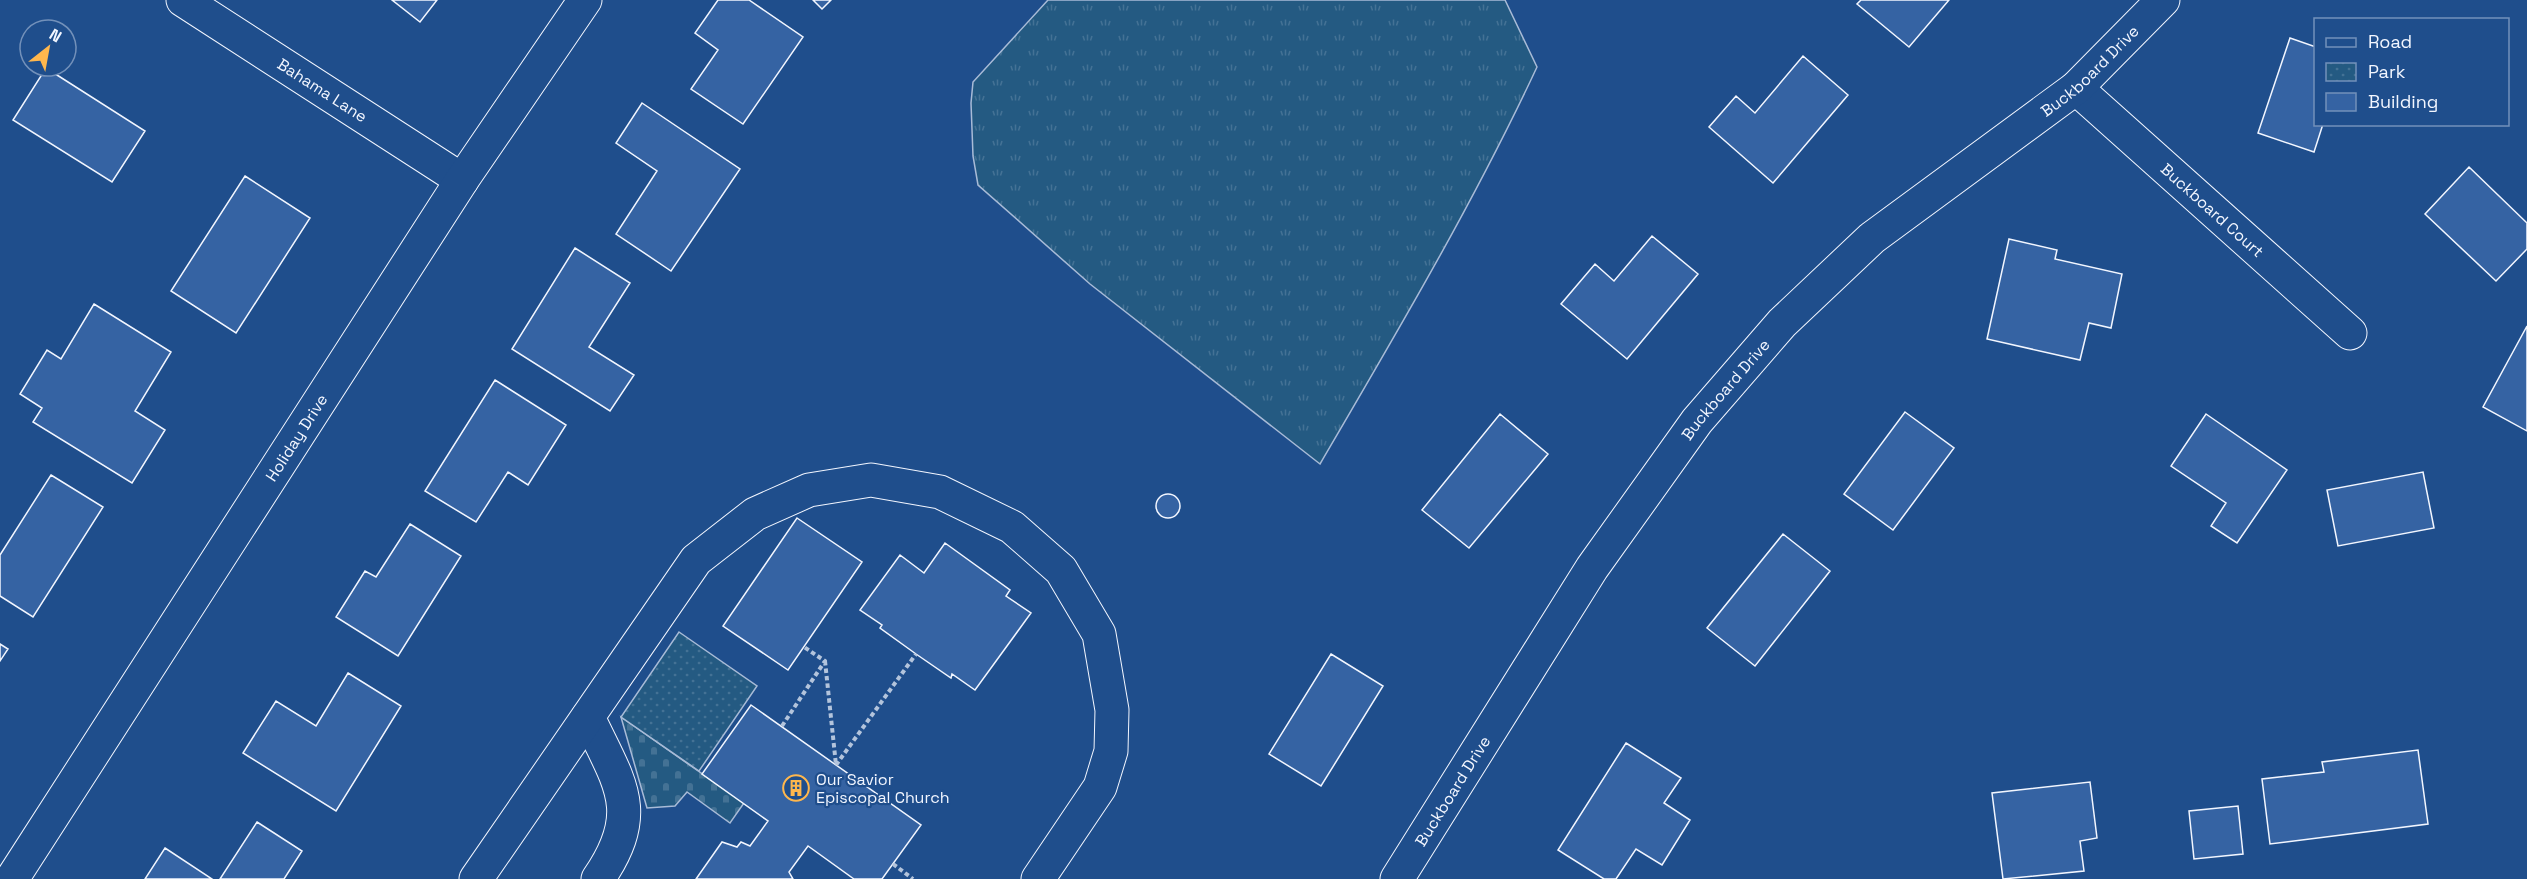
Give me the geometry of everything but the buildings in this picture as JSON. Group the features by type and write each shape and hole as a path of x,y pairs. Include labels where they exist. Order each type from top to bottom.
{"street":[{"name":"Bahama Lane","path":"183,0 462,180"},
{"name":"Holiday Drive","path":"12,879 462,180 585,0"},
{"name":"Buckboard Drive","path":"1397,879 1592,568 1697,421 1782,323 1872,238 2076,88 2163,0"},
{"name":"Buckboard Court","path":"2076,88 2349,333"},
{"path":"476,879 696,560 756,514 808,490 871,480 940,492 1012,527 1061,570 1099,634 1112,710 1111,751 1100,788 1038,879"},
{"path":"588,717 618,780 626,816 620,842 598,879"}],"path":[{"path":"804,647 825,661"},
{"path":"825,661 836,765 916,654"},
{"path":"782,726 825,661"},
{"path":"893,864 913,879"}],"green space":[{"path":"1048,0 1505,0 1537,67 1460,219 1320,464 1090,284 978,185 973,156 971,103 973,82"},
{"path":"679,632 757,686 699,771 621,717"},
{"path":"621,717 744,803 730,823 687,792 675,806 647,808"}],"place":[{"name":"Our Savior Episcopal Church","path":"796,788"}]}
